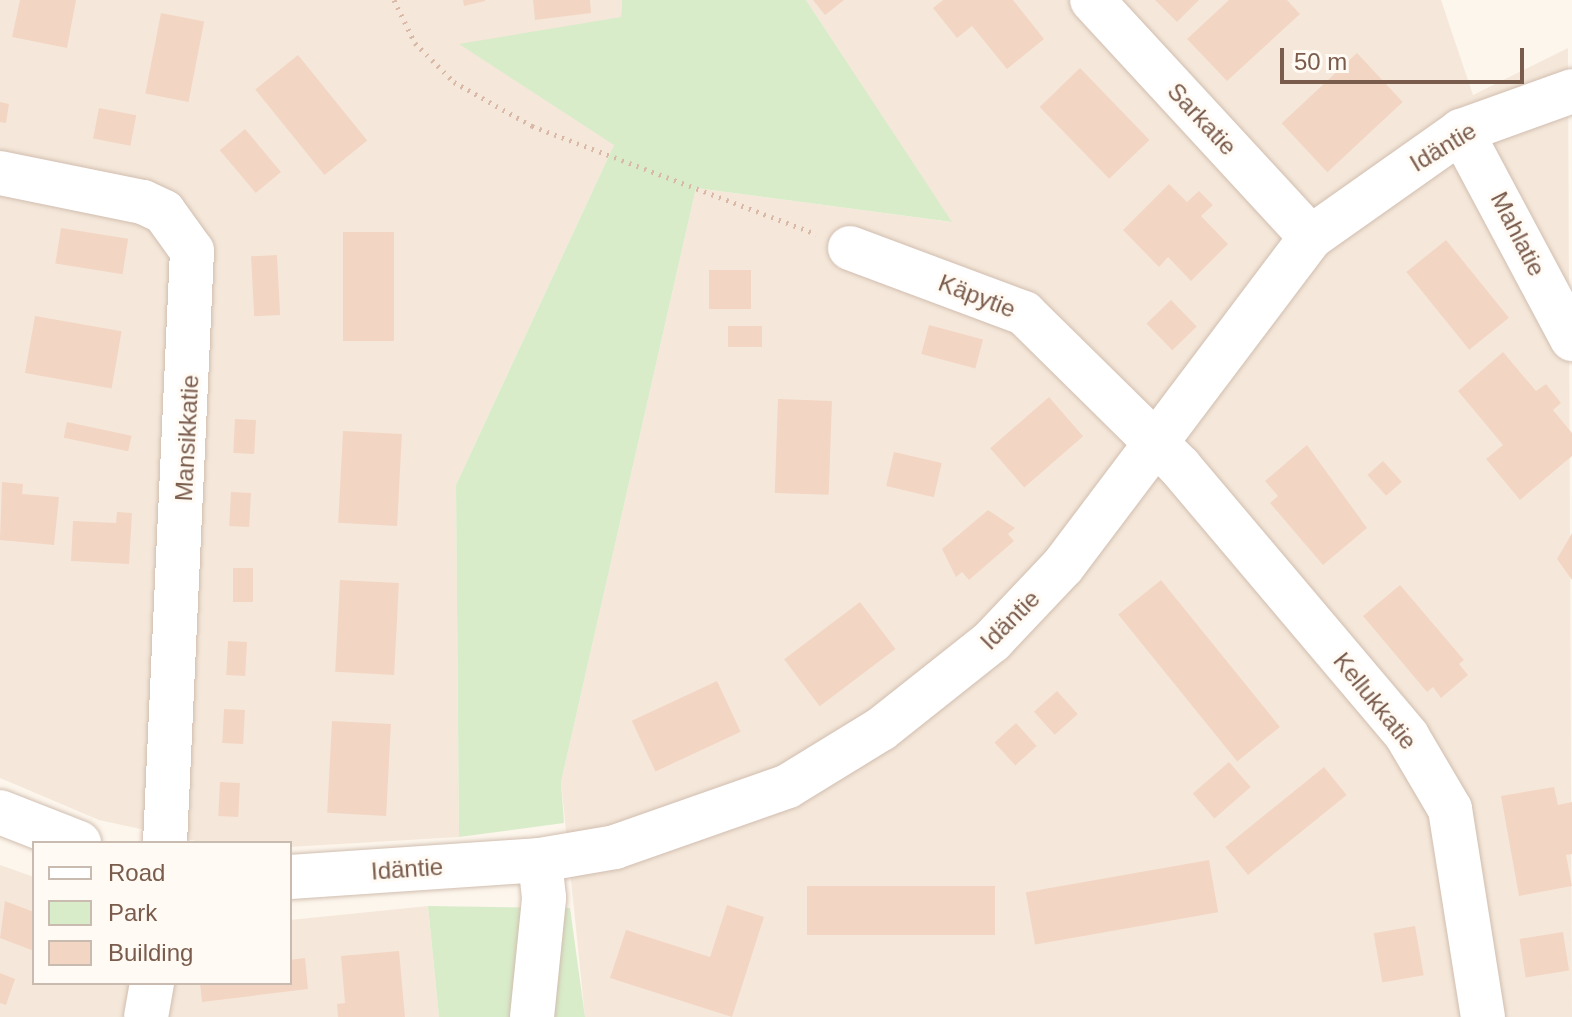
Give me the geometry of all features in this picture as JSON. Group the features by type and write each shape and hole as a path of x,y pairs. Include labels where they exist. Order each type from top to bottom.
{"street":[{"name":"Sarkatie","path":"1092,0 1311,237"},
{"name":"Idäntie","path":"292,877 540,860 689,827 788,786 881,729 1022,609 1063,566 1153,439 1311,237 1461,131 1572,91"},
{"name":"Mahlatie","path":"1461,131 1572,339"},
{"name":"Mansikkatie","path":"0,173 143,202 164,212 192,251 165,841"},
{"name":"Käpytie","path":"850,248 1024,313 1153,439"},
{"name":"Kellukkatie","path":"1153,439 1407,736 1450,809 1483,1017"},
{"path":"0,812 74,841"},
{"path":"532,1017 544,898 540,860"},
{"path":"146,1017 152,985"}],"path":[{"path":"394,0 415,43 454,82 532,126 850,248"}],"shaded area":[{"path":"0,0 622,0 614,145 456,485 459,837 292,847 292,841 196,841 99,820 0,778"},
{"path":"806,0 1441,0 1473,95 1568,48 1572,1017 585,1017 561,782 696,188 951,222"},
{"path":"0,865 32,876 32,985 292,985 292,920 428,906 439,1017 0,1017"}],"green space":[{"path":"622,0 806,0 952,222 696,188 561,782 564,823 459,837 456,485 614,145 459,44 621,17"},
{"path":"428,906 570,908 585,1017 439,1017"}],"building":[{"path":"20,0 76,0 67,48 12,37"},
{"path":"463,0 485,0 485,1 464,6"},
{"path":"533,0 590,0 591,13 535,20"},
{"path":"813,0 844,0 825,15"},
{"path":"943,0 1013,0 1044,39 1007,69 972,26 957,38 933,8"},
{"path":"1155,0 1199,0 1177,22"},
{"path":"1229,0 1287,0 1300,14 1227,81 1187,39"},
{"path":"161,13 204,21 189,102 145,93"},
{"path":"1357,53 1403,102 1327,172 1282,123"},
{"path":"298,55 367,140 324,175 255,90"},
{"path":"1080,68 1149,140 1109,179 1040,107"},
{"path":"0,102 9,104 6,123 0,122"},
{"path":"99,108 136,115 130,146 93,138"},
{"path":"245,129 281,172 256,193 220,150"},
{"path":"1169,184 1187,202 1199,191 1213,205 1201,216 1228,244 1191,281 1168,257 1159,267 1123,230"},
{"path":"61,228 128,239 123,274 55,264"},
{"path":"343,232 394,232 394,341 343,341"},
{"path":"1446,240 1509,318 1469,350 1406,272"},
{"path":"277,255 280,315 254,316 251,256"},
{"path":"709,270 751,270 751,309 709,309"},
{"path":"1171,300 1197,327 1172,350 1147,324"},
{"path":"35,316 122,331 112,388 25,373"},
{"path":"929,325 983,339 975,368 921,354"},
{"path":"728,326 762,326 762,347 728,347"},
{"path":"1503,352 1536,391 1546,384 1561,403 1553,410 1572,433 1572,456 1520,500 1486,459 1503,445 1458,391"},
{"path":"1049,397 1083,436 1024,487 990,448"},
{"path":"778,399 832,401 829,495 775,493"},
{"path":"235,419 256,420 254,454 233,453"},
{"path":"67,422 132,436 128,451 64,438"},
{"path":"343,431 402,434 397,526 338,523"},
{"path":"1307,445 1367,528 1323,565 1270,503 1278,496 1265,481"},
{"path":"894,452 942,463 934,497 886,486"},
{"path":"1383,461 1402,482 1386,496 1367,475"},
{"path":"2,482 23,484 22,494 59,497 54,545 0,540"},
{"path":"231,492 251,493 249,527 229,526"},
{"path":"988,510 1015,528 1008,534 1014,541 969,580 962,572 956,577 942,549"},
{"path":"117,512 132,513 129,564 71,561 73,521 116,523"},
{"path":"1572,533 1572,580 1557,559"},
{"path":"233,568 253,568 253,602 233,602"},
{"path":"340,580 399,583 394,675 335,672"},
{"path":"1161,580 1280,727 1237,761 1118,615"},
{"path":"1400,585 1464,660 1459,664 1468,675 1441,698 1433,687 1427,692 1363,616"},
{"path":"860,602 896,649 820,706 784,659"},
{"path":"228,641 247,642 245,676 226,675"},
{"path":"717,681 741,732 655,771 632,721"},
{"path":"1057,691 1078,714 1055,735 1034,712"},
{"path":"224,709 245,710 243,744 222,743"},
{"path":"332,721 391,724 386,816 327,813"},
{"path":"1016,723 1037,746 1015,765 994,742"},
{"path":"1229,762 1251,787 1214,818 1193,793"},
{"path":"1324,767 1347,795 1248,875 1225,847"},
{"path":"220,782 240,783 238,817 218,816"},
{"path":"1554,787 1558,805 1572,802 1572,854 1566,855 1572,886 1519,896 1501,796"},
{"path":"1209,860 1218,912 1035,944 1026,892"},
{"path":"807,886 995,886 995,935 807,935"},
{"path":"5,901 32,911 32,950 0,938"},
{"path":"727,905 764,917 732,1017 610,978 626,930 710,957"},
{"path":"1415,926 1424,975 1382,983 1374,933"},
{"path":"1563,932 1569,971 1526,977 1520,939"},
{"path":"399,951 405,1017 338,1017 337,1004 345,1003 341,956"},
{"path":"305,958 308,989 202,1002 200,985 292,985 292,960"},
{"path":"0,973 15,979 6,1005 0,1003"}]}
